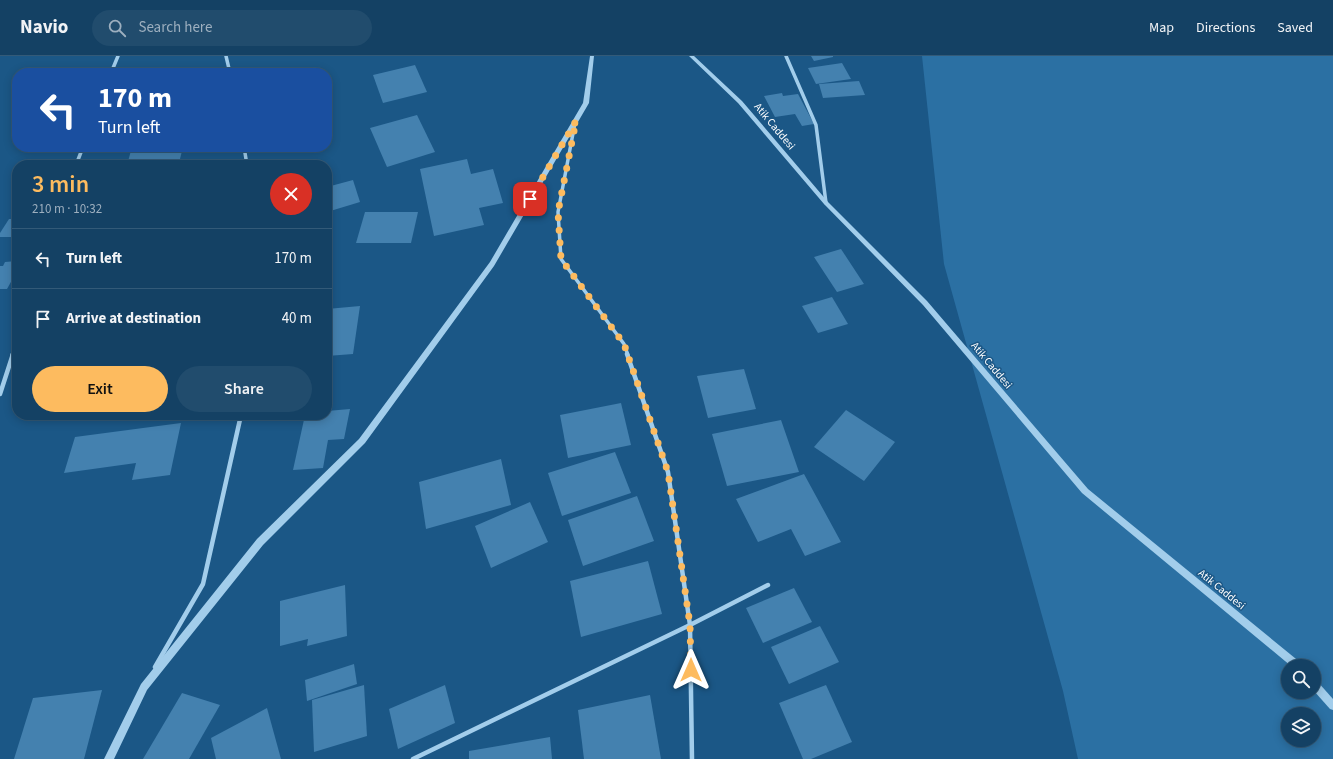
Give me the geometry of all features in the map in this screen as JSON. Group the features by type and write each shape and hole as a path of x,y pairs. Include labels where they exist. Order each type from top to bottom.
{"street":[{"path":"114,68 118,56"},
{"path":"226,56 229,68"},
{"path":"144,687 260,542 362,441 492,264 586,104 592,56"},
{"name":"Atik Caddesi","path":"691,56 740,102 826,204 925,303 1085,492 1289,659"},
{"path":"786,56 816,125 826,204"},
{"path":"576,121 558,212 561,259 624,344 668,472 690,625 692,759"},
{"path":"0,394 12,357"},
{"path":"109,759 144,687 203,584 240,420"},
{"path":"413,759 690,625 768,585"},
{"path":"1321,692 1333,706"}],"shaded area":[{"path":"922,56 1333,56 1333,759 1078,759 1063,691 944,264"}],"building":[{"path":"811,56 833,56 833,57 814,61"},
{"path":"842,63 851,79 816,84 808,68"},
{"path":"415,65 427,92 383,103 373,75"},
{"path":"859,81 865,95 823,98 819,84"},
{"path":"782,93 783,96 798,94 814,124 802,126 795,114 775,117 764,96"},
{"path":"417,115 435,152 387,167 370,128"},
{"path":"131,152 182,152 180,159 128,160"},
{"path":"467,159 471,174 493,169 503,203 479,208 484,225 434,236 420,169"},
{"path":"353,180 360,202 332,210 332,186"},
{"path":"365,212 418,212 411,243 356,243"},
{"path":"9,219 12,219 12,237 0,237 0,233"},
{"path":"841,249 864,284 837,292 814,257"},
{"path":"12,261 12,280 7,289 0,289 0,266 3,266 5,262"},
{"path":"832,297 848,324 818,333 802,306"},
{"path":"360,306 353,354 332,356 332,309"},
{"path":"744,369 756,409 708,418 697,376"},
{"path":"621,403 631,445 568,458 560,415"},
{"path":"350,409 344,439 328,440 323,468 293,470 304,420 332,420 332,411"},
{"path":"846,410 895,442 864,481 814,447"},
{"path":"781,420 799,472 727,486 712,434"},
{"path":"181,423 170,475 132,480 136,463 64,473 75,437"},
{"path":"615,452 631,493 562,516 548,473"},
{"path":"501,459 511,505 426,529 419,482"},
{"path":"804,474 841,542 805,556 791,529 758,542 736,499"},
{"path":"637,496 654,541 583,566 568,520"},
{"path":"530,502 548,542 491,568 475,526"},
{"path":"648,561 662,614 581,637 570,581"},
{"path":"345,585 347,636 307,646 308,639 280,646 280,601"},
{"path":"794,588 812,622 763,643 746,608"},
{"path":"820,626 839,662 789,684 771,647"},
{"path":"354,664 357,684 307,701 305,680"},
{"path":"364,685 367,736 314,752 312,700"},
{"path":"445,685 455,723 398,749 389,709"},
{"path":"826,685 852,742 811,759 803,759 779,703"},
{"path":"102,690 84,759 14,759 33,698"},
{"path":"182,693 220,705 189,759 143,759"},
{"path":"650,695 661,759 584,759 578,710"},
{"path":"267,708 281,759 216,759 211,738"},
{"path":"550,737 552,759 469,759 469,751"}],"route":[{"path":"530,199 576,121 558,212 561,259 624,344 668,472 690,625 691,670"}]}
